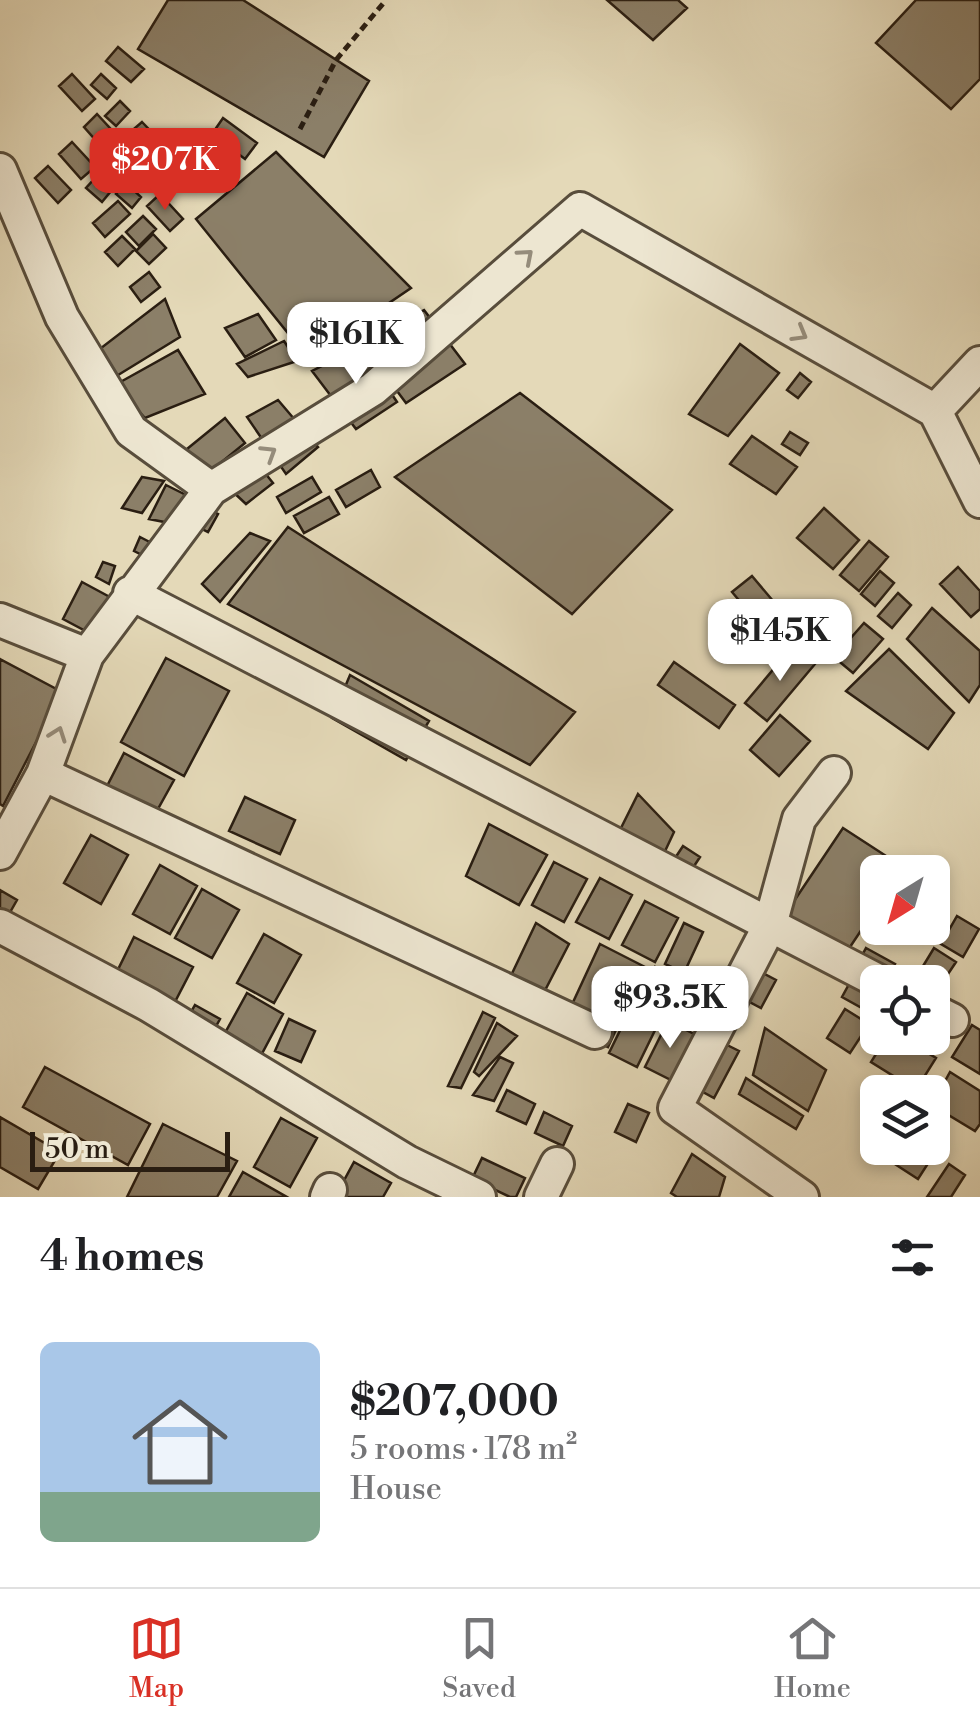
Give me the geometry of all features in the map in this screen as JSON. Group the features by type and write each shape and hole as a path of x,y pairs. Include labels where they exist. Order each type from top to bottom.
{"street":[{"path":"0,170 62,318 131,432 211,489"},
{"path":"0,853 43,774 86,655 211,489 373,389 580,209 935,411 980,500"},
{"path":"935,411 980,363"},
{"path":"130,593 860,972"},
{"path":"0,620 86,655"},
{"path":"802,1197 674,1108 770,926 799,819 834,773"},
{"path":"43,774 595,1032"},
{"path":"0,926 149,1006 406,1162 479,1197"},
{"path":"541,1197 557,1164"}],"path":[{"path":"300,129 336,60 386,0"}],"building":[{"path":"168,0 243,0 369,81 324,157 138,49"},
{"path":"607,0 678,0 687,8 653,40"},
{"path":"916,0 980,0 980,79 951,109 876,43"},
{"path":"118,47 144,69 131,82 106,61"},
{"path":"72,74 95,99 82,111 59,86"},
{"path":"101,74 116,88 107,99 91,85"},
{"path":"120,101 130,111 116,126 105,116"},
{"path":"97,114 120,139 106,152 84,127"},
{"path":"223,118 257,143 245,159 212,134"},
{"path":"142,122 165,146 152,159 128,134"},
{"path":"180,137 205,159 193,173 168,151"},
{"path":"72,142 95,167 81,179 59,154"},
{"path":"276,152 411,288 308,358 196,219"},
{"path":"48,166 71,190 58,203 35,178"},
{"path":"96,177 111,191 102,202 86,188"},
{"path":"126,183 141,197 132,208 116,194"},
{"path":"160,194 183,219 170,231 147,206"},
{"path":"118,201 130,214 105,237 93,223"},
{"path":"143,216 156,229 139,246 126,232"},
{"path":"153,234 166,248 149,264 136,251"},
{"path":"122,236 135,249 118,266 105,252"},
{"path":"149,272 160,287 141,302 130,287"},
{"path":"165,299 180,337 110,380 88,358"},
{"path":"424,310 465,364 406,403 362,344"},
{"path":"258,314 276,340 245,357 225,328"},
{"path":"284,341 297,361 248,377 237,364"},
{"path":"740,344 779,373 728,436 689,414"},
{"path":"360,347 397,402 356,429 312,371"},
{"path":"178,350 205,394 145,418 115,385"},
{"path":"800,373 811,382 798,398 787,390"},
{"path":"520,393 672,510 572,614 395,477"},
{"path":"278,400 318,447 286,474 247,417"},
{"path":"225,418 245,443 207,474 187,449"},
{"path":"790,432 808,443 800,455 782,444"},
{"path":"752,436 797,467 776,494 730,464"},
{"path":"245,448 273,483 246,504 215,475"},
{"path":"371,470 380,487 346,507 336,490"},
{"path":"142,477 164,481 142,513 122,508"},
{"path":"312,477 321,492 286,513 277,497"},
{"path":"166,485 194,499 180,525 149,519"},
{"path":"329,497 339,514 304,533 294,516"},
{"path":"204,507 218,514 208,532 194,525"},
{"path":"824,508 859,540 833,569 797,538"},
{"path":"288,527 575,712 530,765 228,604"},
{"path":"250,533 270,541 220,602 202,584"},
{"path":"140,537 167,551 160,564 134,551"},
{"path":"869,541 888,557 859,591 840,575"},
{"path":"103,562 115,566 109,584 96,577"},
{"path":"958,567 980,591 980,609 971,617 940,584"},
{"path":"880,571 894,583 875,606 861,594"},
{"path":"752,576 795,627 775,643 732,592"},
{"path":"82,582 132,609 112,645 63,619"},
{"path":"898,593 911,605 892,628 878,616"},
{"path":"932,608 980,651 980,685 969,702 907,639"},
{"path":"864,623 883,639 853,673 834,657"},
{"path":"793,646 815,664 767,721 745,703"},
{"path":"889,649 954,713 928,749 846,691"},
{"path":"166,658 229,691 184,776 121,742"},
{"path":"0,659 62,692 3,806 0,804"},
{"path":"674,662 735,705 719,728 658,685"},
{"path":"350,675 429,721 406,760 332,718"},
{"path":"780,715 810,741 779,776 750,750"},
{"path":"124,753 174,780 154,816 105,790"},
{"path":"638,794 674,832 651,881 607,856"},
{"path":"245,797 295,820 280,854 229,831"},
{"path":"489,824 547,855 519,905 466,876"},
{"path":"843,828 885,855 860,855 860,932 846,953 786,913"},
{"path":"91,835 128,855 101,904 64,883"},
{"path":"683,846 700,857 677,892 660,881"},
{"path":"554,862 587,879 564,922 532,905"},
{"path":"160,865 197,886 170,934 133,914"},
{"path":"600,878 632,895 609,939 576,922"},
{"path":"202,889 239,910 212,958 175,938"},
{"path":"0,890 17,900 0,930"},
{"path":"645,901 678,918 655,962 622,945"},
{"path":"957,916 979,929 963,957 943,945 950,945 950,928"},
{"path":"536,923 569,944 540,1000 507,984"},
{"path":"684,923 703,932 684,973 665,964"},
{"path":"264,934 301,955 274,1003 237,983"},
{"path":"134,937 193,967 162,1027 104,998"},
{"path":"600,944 645,967 608,1047 562,1026"},
{"path":"866,948 895,964 860,965 860,969 856,967"},
{"path":"934,948 956,962 950,971 950,965 924,965"},
{"path":"655,967 680,979 666,1011 640,999"},
{"path":"757,970 776,980 761,1008 742,998"},
{"path":"693,973 712,982 693,1023 674,1014"},
{"path":"854,975 860,978 860,1007 842,997"},
{"path":"716,982 736,991 717,1032 697,1023"},
{"path":"247,993 283,1014 257,1063 220,1042"},
{"path":"195,1005 220,1019 203,1050 178,1035"},
{"path":"632,1006 660,1020 637,1067 609,1053"},
{"path":"845,1009 860,1018 860,1038 850,1053 827,1038"},
{"path":"483,1012 495,1018 461,1088 448,1086"},
{"path":"289,1019 315,1031 301,1062 275,1051"},
{"path":"668,1021 696,1035 673,1081 645,1067"},
{"path":"497,1023 517,1036 479,1076 474,1072"},
{"path":"972,1025 980,1030 980,1074 952,1057"},
{"path":"765,1028 826,1070 808,1111 753,1075"},
{"path":"705,1034 739,1051 714,1098 681,1080"},
{"path":"875,1055 936,1058 925,1075 892,1075 871,1062"},
{"path":"500,1057 513,1063 494,1101 473,1095"},
{"path":"45,1067 150,1124 128,1165 23,1107"},
{"path":"950,1072 980,1091 980,1124 975,1131 950,1116"},
{"path":"746,1078 803,1116 796,1129 739,1094"},
{"path":"507,1090 535,1104 526,1124 497,1111"},
{"path":"628,1104 649,1113 636,1142 615,1132"},
{"path":"544,1112 572,1126 563,1146 535,1133"},
{"path":"0,1117 60,1152 38,1189 0,1167"},
{"path":"281,1118 317,1138 290,1187 254,1167"},
{"path":"163,1124 237,1161 217,1197 127,1197"},
{"path":"692,1154 725,1177 719,1197 677,1197 671,1193"},
{"path":"482,1158 525,1178 516,1197 472,1179"},
{"path":"354,1162 391,1183 383,1197 335,1197"},
{"path":"896,1165 927,1165 918,1179"},
{"path":"948,1165 965,1175 951,1197 927,1197"},
{"path":"243,1172 287,1197 229,1197"}]}
